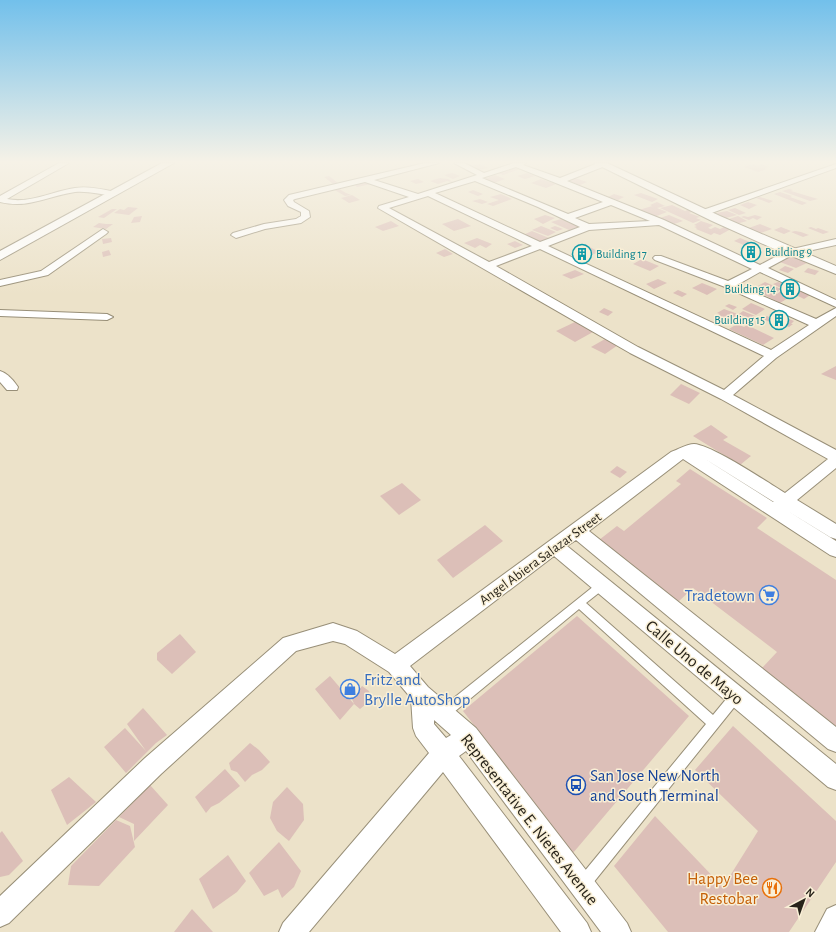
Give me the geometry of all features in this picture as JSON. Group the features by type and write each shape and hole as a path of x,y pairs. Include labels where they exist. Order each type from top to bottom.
{"street":[{"path":"0,256 89,206"},
{"path":"236,235 264,227 298,221 306,217 305,211 296,206"},
{"path":"386,206 382,208 488,266 634,350 726,396 763,418 794,433 836,459 779,505"},
{"path":"458,206 772,356"},
{"path":"544,206 588,227"},
{"path":"566,218 598,206"},
{"path":"621,206 661,222 760,270 836,304"},
{"path":"689,206 791,252 836,270"},
{"path":"703,213 721,206"},
{"path":"488,266 541,247 588,227 661,222"},
{"path":"0,283 44,273 103,232"},
{"path":"729,285 760,270 791,252 836,242"},
{"path":"658,258 729,285 816,324"},
{"path":"726,396 730,390 772,356 836,311"},
{"path":"0,312 107,317"},
{"path":"0,375 12,387"},
{"name":"Angel Abiera Salazar Street","path":"396,665 676,456 685,452 779,505"},
{"path":"779,505 836,532"},
{"path":"779,505 836,550"},
{"name":"Calle Uno de Mayo","path":"577,531 836,741"},
{"name":"Calle Uno de Mayo","path":"554,546 836,779"},
{"path":"0,914 153,766 290,644 333,632 350,637 396,665 421,694 433,721"},
{"name":"Representative E. Nietes Avenue","path":"433,721 468,736 618,932"},
{"name":"Representative E. Nietes Avenue","path":"433,721 444,753 578,932"},
{"path":"292,932 444,753 468,736"},
{"path":"828,932 836,918"}],"lane":[{"path":"433,721 602,585"},
{"path":"580,604 713,724"},
{"path":"582,886 736,696"}],"building":[{"path":"650,206 663,206 657,208 667,212 654,217 639,210"},
{"path":"675,206 685,211 690,209 694,211 689,213 700,217 696,218 701,220 693,223 660,208"},
{"path":"743,206 754,206 749,209"},
{"path":"128,207 138,208 129,215 114,213 120,209 124,210"},
{"path":"735,208 746,213 739,215 728,210"},
{"path":"112,209 117,209 104,218 98,217"},
{"path":"727,211 737,215 726,218 716,213"},
{"path":"545,215 555,218 543,224 534,219"},
{"path":"669,215 683,221 674,224 660,218"},
{"path":"755,215 762,217 757,220 753,218 749,220 741,217 748,217"},
{"path":"142,216 140,222 131,223 134,217"},
{"path":"738,216 747,221 736,224 726,220"},
{"path":"458,219 471,226 454,231 442,224"},
{"path":"561,219 579,227 569,230 551,222"},
{"path":"391,221 399,226 383,231 375,227"},
{"path":"701,221 713,225 708,228 711,229 715,227 720,229 724,227 731,229 720,235 714,233 711,235 694,227 697,226 694,225"},
{"path":"99,223 113,224 106,229 93,227"},
{"path":"760,224 772,229 758,234 746,229"},
{"path":"541,226 556,232 548,236 532,230"},
{"path":"555,226 563,229 557,231 550,228"},
{"path":"781,227 791,231 784,234 774,230"},
{"path":"811,227 829,232 823,234 808,228"},
{"path":"532,231 549,238 540,242 523,235"},
{"path":"795,231 809,235 803,237 791,232"},
{"path":"111,238 112,242 103,244 102,239"},
{"path":"477,238 492,244 486,248 480,245 475,248 464,243"},
{"path":"740,238 750,242 744,245 734,241"},
{"path":"515,241 523,245 515,248 507,244"},
{"path":"588,246 599,252 594,254 582,249"},
{"name":"Building 9","path":"749,247 762,252 753,258 740,253"},
{"path":"445,249 453,254 444,257 436,253"},
{"path":"109,250 111,255 103,257 102,252"},
{"name":"Building 17","path":"583,250 591,253 581,258 573,254"},
{"path":"791,256 807,263 796,268 780,262"},
{"path":"642,259 659,266 650,271 633,264"},
{"path":"785,266 794,269 788,273 779,270"},
{"path":"808,268 819,271 815,275 804,272"},
{"path":"575,270 584,274 571,279 562,275"},
{"path":"658,279 667,283 654,289 646,284"},
{"path":"765,282 781,289 775,293 777,294 782,290 793,295 780,303 753,289"},
{"path":"778,282 788,286 783,289 773,284"},
{"path":"702,283 717,289 707,295 692,288"},
{"path":"789,286 810,295 804,299 784,289"},
{"path":"678,290 687,294 682,297 673,293"},
{"path":"751,303 765,309 756,315 742,309"},
{"path":"729,304 737,307 733,310 725,306"},
{"path":"604,308 613,312 608,316 599,312"},
{"path":"724,309 743,316 739,319 742,321 737,324 718,315 720,314 717,313"},
{"path":"743,311 755,316 751,319 739,314"},
{"name":"Building 15","path":"775,311 794,321 791,324 793,324 789,327 785,326 783,328 763,319 767,316 772,319 775,317 769,315"},
{"path":"575,322 593,332 575,342 556,331"},
{"path":"737,324 744,327 747,325 774,338 763,345 729,329"},
{"path":"605,339 618,345 605,354 591,347"},
{"path":"836,366 836,380 821,374"},
{"path":"681,384 700,393 689,404 670,395"},
{"path":"711,425 728,437 723,440 751,456 740,465 693,436"},
{"path":"617,466 627,472 620,478 610,472"},
{"name":"Tradetown","path":"690,469 767,518 757,528 836,580 836,727 762,668 777,652 693,588 678,602 599,540 617,526 624,531 681,484 676,481"},
{"path":"402,483 421,500 399,515 380,496"},
{"path":"485,525 503,541 453,578 437,560"},
{"name":"San Jose New North and South Terminal","path":"577,616 689,716 573,853 463,711"},
{"path":"180,634 196,652 172,674 157,660 157,653"},
{"path":"330,676 354,704 340,720 315,689"},
{"path":"362,686 369,691 372,699 360,709 354,704 352,699"},
{"path":"143,708 167,735 156,743 126,773 104,747 125,728 146,751 127,724"},
{"path":"733,726 836,821 836,862 789,932 668,932 614,866 655,816 723,887 758,831 695,770"},
{"path":"250,743 270,762 262,770 252,775 245,782 237,772 231,770 229,763"},
{"path":"225,769 240,786 219,803 211,807 206,813 195,797"},
{"path":"69,777 96,802 67,825 51,790"},
{"path":"150,785 168,805 134,841 134,824 119,817"},
{"path":"287,787 303,804 304,820 289,841 277,831 270,818 273,802"},
{"path":"116,820 130,826 135,847 99,886 68,885 71,866"},
{"path":"2,831 23,861 9,875 0,877 0,833"},
{"path":"279,842 301,871 294,887 282,898 278,889 264,896 249,873"},
{"path":"228,855 246,881 237,892 213,909 199,879"},
{"path":"192,909 213,932 174,932"}],"place":[{"name":"Building 9","path":"751,252"},
{"name":"Building 17","path":"582,254"},
{"name":"Building 14","path":"790,289"},
{"name":"Building 15","path":"779,320"},
{"name":"Tradetown","path":"769,595"},
{"name":"Fritz and Brylle AutoShop","path":"350,689"},
{"name":"San Jose New North and South Terminal","path":"576,785"},
{"name":"Happy Bee Restobar","path":"772,888"}]}
